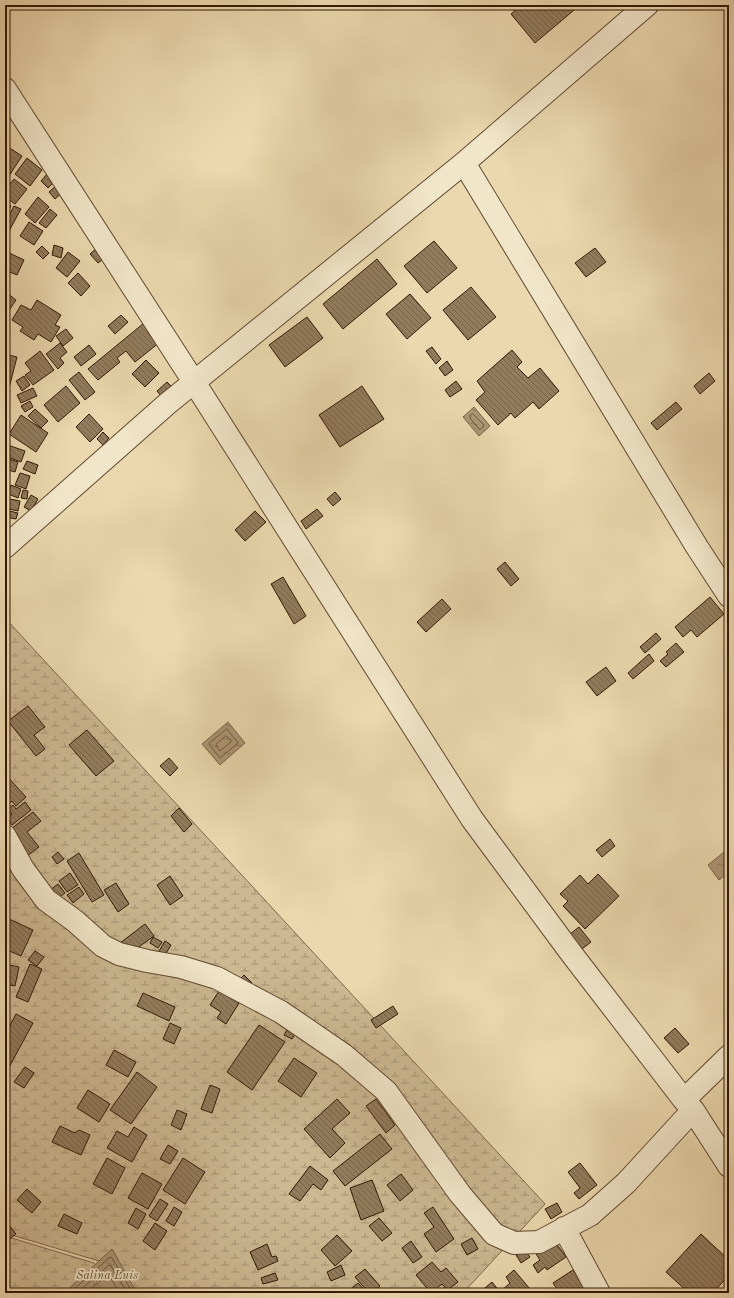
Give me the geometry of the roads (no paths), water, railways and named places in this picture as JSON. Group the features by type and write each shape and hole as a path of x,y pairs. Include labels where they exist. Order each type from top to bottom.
{"street":[{"path":"5,547 167,404 464,163 648,5"},
{"path":"5,89 194,382 472,819 571,953 689,1105 729,1166"},
{"path":"464,163 697,547 729,596"},
{"path":"5,836 23,869 46,900 75,921 103,946 119,954 181,967 218,978 281,1012 344,1055 386,1091 460,1194 494,1234 514,1243 539,1242 590,1215 620,1188 729,1056"},
{"path":"564,1228 599,1293"}],"water":[{"path":"474,407 490,426 479,436 463,417"},
{"path":"228,722 245,743 220,765 202,744"},
{"path":"729,848 729,872 719,880 708,865"},
{"name":"Salina Luís","path":"112,1249 137,1293 64,1293"}]}
